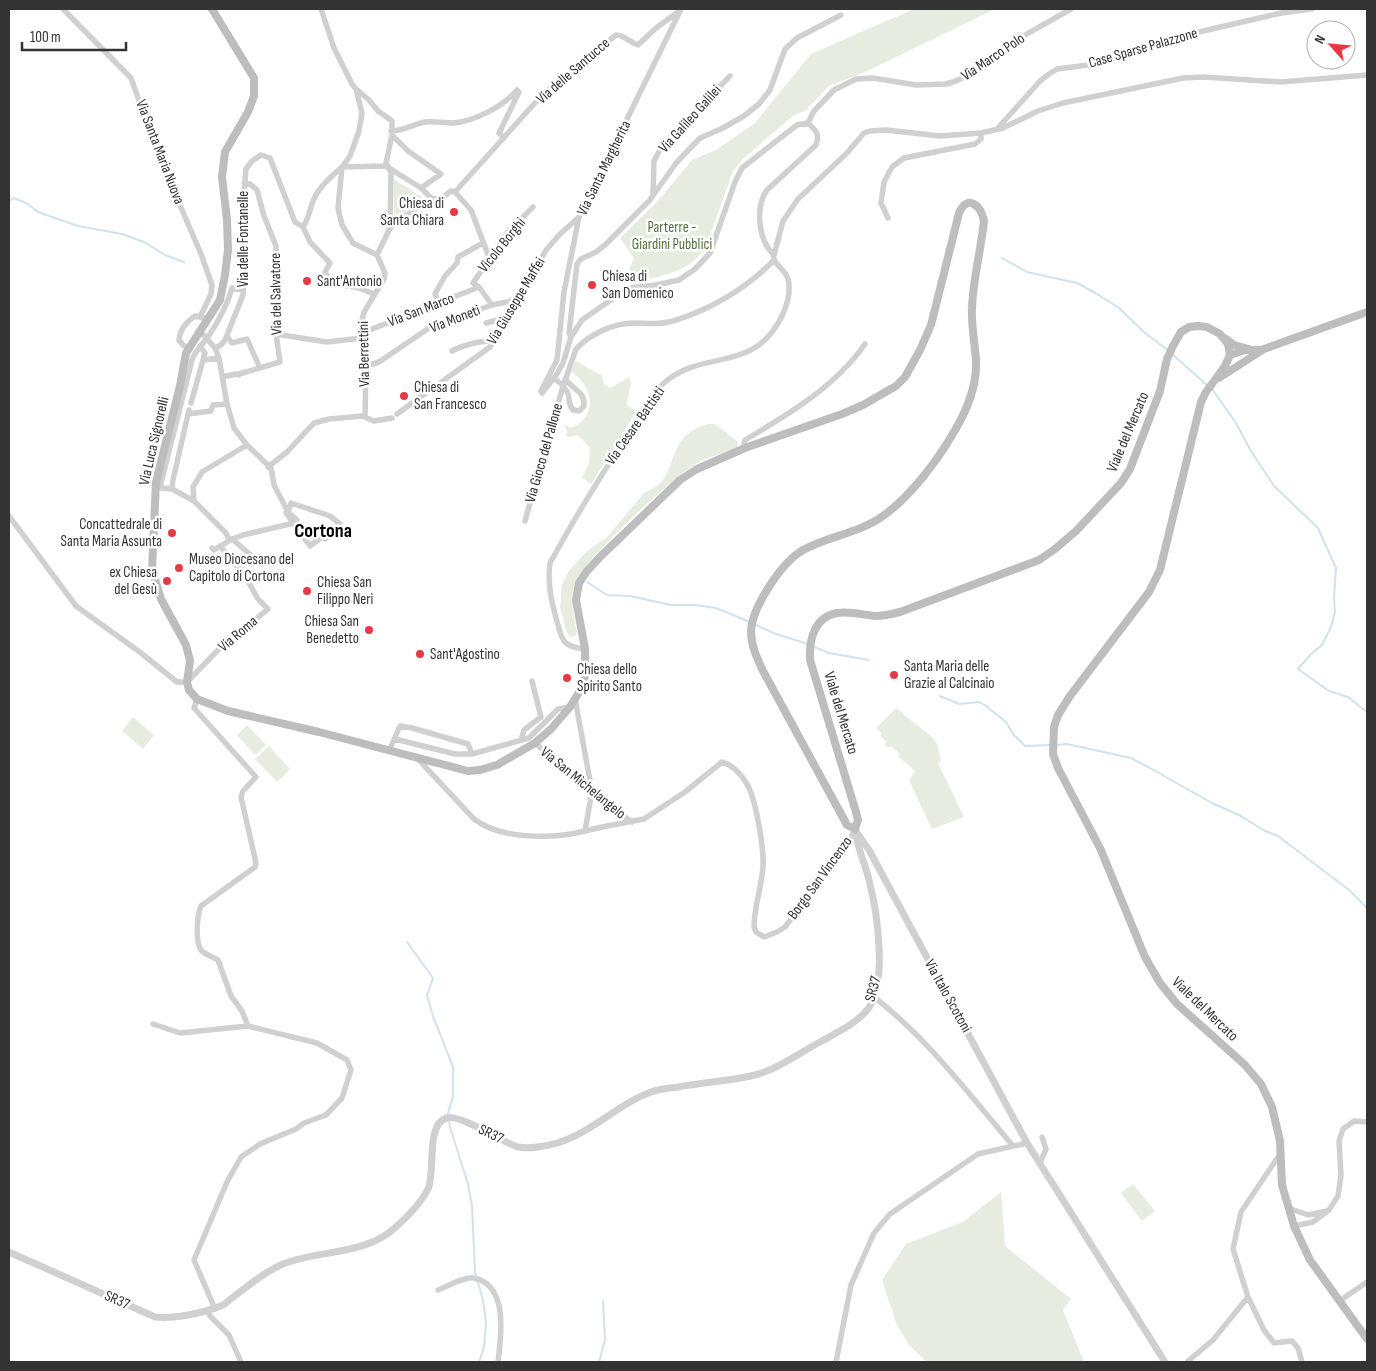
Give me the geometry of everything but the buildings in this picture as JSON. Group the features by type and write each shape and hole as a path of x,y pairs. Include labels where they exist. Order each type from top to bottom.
{"main road":[{"name":"Via Luca Signorelli","path":"187,682 190,661 186,645 161,599 152,570 156,482 180,386 186,353 200,331 204,319 220,300 228,250 222,178 225,152 248,112 254,96 254,78 212,9"},
{"path":"187,682 189,690 198,698 228,711 319,732 454,769 480,770 497,765 535,743 551,729 570,707 584,684 585,649 576,600 579,584 586,571 626,530 680,480 697,469 745,448 842,414 869,402 896,386 913,365 931,325 962,207 967,203 973,203 980,208 984,221 972,308 976,359 975,379 969,402 954,432 933,462 894,508 864,527 810,547 797,554 782,570 763,598 752,624 751,634 754,650 763,671 847,826 855,829"},
{"path":"1224,338 1230,349 1230,355 1242,356 1264,350 1367,312"},
{"name":"Viale del Mercato","path":"855,829 858,820 856,812 810,660 809,646 815,629 831,615 838,613 877,616 900,612 1039,560 1055,549 1116,490 1130,469 1160,391 1167,358 1181,332 1189,327 1207,327 1224,338"},
{"path":"1224,338 1255,352"},
{"path":"1213,382 1255,352"},
{"name":"Viale del Mercato","path":"1230,355 1225,366 1206,392 1196,417 1160,570 1149,592 1070,696 1058,715 1054,727 1053,754 1058,768 1100,848 1145,957 1160,984 1177,1004 1245,1065 1261,1084 1272,1107 1280,1141 1282,1185 1294,1226 1310,1260 1341,1300 1367,1339"}],"street":[{"name":"Via Santa Maria Nuova","path":"63,9 131,78 158,154 201,254 212,285 204,319"},
{"path":"320,9 334,48 356,90 362,113 359,130 350,156 342,167 318,190 308,220 303,227 310,242 330,263 325,272 329,279 335,284 359,288 374,294"},
{"name":"Via Marco Polo","path":"808,123 814,111 834,90 856,79 873,78 916,85 946,84 956,81 979,70 1011,43 1071,9"},
{"name":"Case Sparse Palazzone","path":"997,129 1040,81 1058,69 1104,63 1173,38 1282,13 1312,9"},
{"name":"Via delle Santucce","path":"455,192 543,94 616,35 622,35 631,43 638,45 656,28 680,10"},
{"name":"Via Santa Margherita","path":"556,377 542,393 542,387 557,360 564,292 580,216 680,10"},
{"path":"571,337 568,333 577,264 581,259 596,252 605,245 654,195 678,162 700,138 722,129 760,104 770,90 785,48 797,38 841,15"},
{"path":"774,258 783,221 789,210 798,199 846,154 864,133 877,129 940,136 981,133 1003,128 1038,111 1063,103 1183,78 1204,77 1281,82 1367,75"},
{"name":"Via Galileo Galilei","path":"654,195 654,161 662,146 730,76"},
{"path":"342,167 338,208 342,225 353,242 377,255 390,228 391,173 386,163 392,133 392,121 378,111 369,100 356,90"},
{"path":"392,133 427,122 453,123 469,120 510,98 517,90 520,92 499,132 504,138"},
{"path":"564,383 569,405 573,410 580,411 584,406 585,399 582,394 556,377 563,363 571,337 582,320 628,288 679,280 695,270 710,253 735,182 742,168 797,124 808,123"},
{"name":"Via Cesare Battisti","path":"585,649 571,646 562,638 551,600 548,579 550,563 601,476 647,404 664,383 682,371 750,352 772,333 782,315 789,284 788,277 767,247 759,221 762,198 767,190 816,145 818,138 816,131 808,123"},
{"path":"392,133 408,151 441,174 421,188"},
{"path":"888,218 881,203 884,182 892,167 904,158 975,144 981,140 981,133"},
{"name":"Via delle Fontanelle","path":"215,348 221,345 227,336 243,295 246,239 241,230 244,183 246,169 252,161 261,155 270,158 295,222 303,227"},
{"path":"342,167 384,166 421,188 431,198 438,200 451,191 455,192 471,210 489,258"},
{"name":"Via del Salvatore","path":"244,183 250,184 257,190 264,216 276,246 276,334 280,362 260,368"},
{"path":"390,228 431,198"},
{"name":"Vicolo Borghi","path":"492,305 479,287 472,283 508,232 533,207"},
{"name":"Via Giuseppe Maffei","path":"268,466 287,452 314,423 329,419 365,417 374,421 395,416 479,355 494,342 510,317 521,293 547,249 580,216"},
{"path":"440,303 435,294 445,276 457,263 458,257 483,243"},
{"name":"Via Berrettini","path":"365,417 366,366 362,336 364,312 384,280 385,273 377,255"},
{"name":"Via Gioco del Pallone","path":"525,520 564,383 576,350 580,345 608,328 621,323 654,324 671,322 719,301 744,286 774,258"},
{"name":"Via San Marco","path":"276,334 327,342 362,336 479,287"},
{"path":"243,290 232,288 228,303 207,338 194,354 161,488 172,489 194,501 230,539 252,556"},
{"name":"Via Moneti","path":"366,366 379,362 432,326 492,305 511,301 521,293"},
{"path":"189,349 179,340 180,333 195,316 204,319"},
{"path":"486,324 510,317"},
{"path":"200,331 215,348 219,358 227,404 234,428 246,445 272,471 274,485 288,512 297,520 294,523"},
{"path":"222,377 239,375 260,368 247,339 232,343 227,336"},
{"path":"452,351 460,346 470,346 486,340 494,342"},
{"path":"745,448 744,443 746,440 780,420 820,391 854,360 865,344"},
{"path":"191,403 205,353 200,346"},
{"path":"203,360 219,358"},
{"path":"172,489 189,412 211,411 214,405 227,404"},
{"path":"194,501 193,487 202,472 246,445"},
{"path":"288,512 291,502 330,516 340,524 336,531 325,539 323,536 310,546 294,523"},
{"path":"9,516 76,606 141,653 177,682 187,682"},
{"path":"212,548 214,550 230,539 252,532 294,523"},
{"name":"Via Roma","path":"187,682 208,660 268,609 253,592 244,576 220,546"},
{"path":"521,740 524,730 541,717 532,681"},
{"path":"198,698 194,708 256,776 243,791 241,797 256,863 250,871 201,906 198,912 197,931 200,948 218,960 230,996 242,1011 248,1026"},
{"path":"575,699 591,793 586,831"},
{"path":"395,739 455,754 472,754 529,738 558,710 570,707"},
{"path":"390,751 400,726 468,744 472,754"},
{"name":"Via San Michelangelo","path":"535,743 591,793 632,822"},
{"name":"Borgo San Vincenzo","path":"417,758 474,819 486,827 496,831 537,836 575,834 623,822 644,819 722,762 727,764 738,772 748,786 764,851 763,869 754,911 754,927 756,932 764,937 777,932 791,920 848,843 855,829"},
{"name":"SR37","path":"9,1252 155,1317 173,1318 211,1309 223,1305 281,1265 303,1258 360,1247 378,1240 393,1230 423,1198 429,1188 436,1127 447,1118 460,1119 501,1140 520,1147 553,1146 578,1136 626,1106 656,1091 735,1079 772,1070 858,1018 874,998 878,970 877,924 869,877 857,846 855,829"},
{"name":"Via Italo Scotoni","path":"855,829 869,850 1040,1163 1165,1362"},
{"path":"874,998 899,1016 932,1051 1013,1146"},
{"path":"153,1024 180,1033 248,1026 317,1042 347,1060 351,1070 342,1098 326,1115 304,1123 296,1129 260,1144 241,1157 227,1182 194,1260 211,1309 210,1316 229,1335 241,1362"},
{"path":"1294,1226 1313,1222 1329,1210 1338,1196 1341,1175 1339,1141 1343,1129 1354,1121 1367,1122"},
{"path":"1040,1163 1046,1149 1042,1137"},
{"path":"836,1362 851,1285 874,1233 890,1214 978,1154 1028,1142"},
{"path":"1280,1154 1241,1212 1233,1249 1248,1297 1264,1330 1274,1343 1292,1341 1298,1348 1302,1362"},
{"path":"1288,1208 1308,1215 1329,1210"},
{"path":"438,1290 467,1278 474,1277 486,1283 499,1299 502,1328 498,1362"},
{"path":"1341,1300 1367,1282"},
{"path":"1187,1362 1213,1340 1248,1297"}],"green space":[{"name":"Parterre - Giardini Pubblici","path":"914,9 995,9 865,72 829,86 805,111 794,115 743,159 733,171 708,241 695,260 687,266 668,274 636,282 629,270 634,258 620,238 658,201 692,160 716,150 755,123 811,54"},
{"path":"394,179 426,200 394,223"},
{"path":"576,361 601,374 604,384 610,388 629,377 631,382 627,405 636,412 591,484 582,478 589,463 590,448 578,435 566,436 567,431 564,425 572,428 581,422 585,418 590,405 590,399 585,386 571,372"},
{"path":"708,424 715,424 738,442 737,449 706,458 685,471 630,519 594,556 575,583 573,589 573,614 577,633 575,636 570,637 566,630 560,607 562,585 568,572 586,552 607,537 645,492 661,483 682,440 694,430"},
{"path":"896,708 933,738 937,744 941,761 938,763 964,817 932,829 909,780 915,771 898,756 900,754 891,746 889,748 884,745 887,742 880,736 881,733 876,728"},
{"path":"133,717 154,735 143,749 122,731"},
{"path":"247,725 266,745 255,755 237,735"},
{"path":"269,746 290,769 277,782 255,759"},
{"path":"1133,1184 1155,1211 1142,1221 1121,1193"},
{"path":"1001,1192 1005,1246 1071,1299 1063,1310 1084,1362 927,1362 909,1345 897,1325 882,1280 906,1244 963,1222"}],"waterway":[{"path":"9,201 14,198 28,204 38,212 78,226 122,234 144,242 165,255 184,262"},
{"path":"1002,258 1027,272 1077,283 1097,294 1119,308 1145,333 1169,351"},
{"path":"1172,354 1208,386"},
{"path":"1212,389 1236,423 1251,451 1274,486 1318,528 1336,568 1335,611 1331,627 1322,645 1298,669 1329,691 1348,697 1367,712"},
{"path":"587,582 607,595 630,596 671,605 695,605 716,608 750,622"},
{"path":"754,624 776,634 808,644"},
{"path":"812,646 829,653 869,660"},
{"path":"940,696 959,704 979,702 986,706 1006,722 1013,734 1025,746 1051,745"},
{"path":"1055,745 1067,744 1131,758 1212,803 1278,836 1349,890 1367,908"},
{"path":"407,942 433,978 427,995 453,1067 453,1096 448,1113 450,1127 468,1184 472,1206 475,1272 483,1300 486,1322 484,1347 479,1362"},
{"path":"599,1362 605,1340 603,1301"}],"place":[{"name":"Chiesa di Santa Chiara","path":"454,212"},
{"name":"Sant'Antonio","path":"307,281"},
{"name":"Chiesa di San Domenico","path":"592,285"},
{"name":"Chiesa di San Francesco","path":"404,396"},
{"name":"Concattedrale di Santa Maria Assunta","path":"172,533"},
{"name":"Museo Diocesano del Capitolo di Cortona","path":"179,568"},
{"name":"ex Chiesa del Gesù","path":"167,581"},
{"name":"Chiesa San Filippo Neri","path":"307,591"},
{"name":"Chiesa San Benedetto","path":"369,630"},
{"name":"Sant'Agostino","path":"420,654"},
{"name":"Santa Maria delle Grazie al Calcinaio","path":"894,675"},
{"name":"Chiesa dello Spirito Santo","path":"567,678"}],"district":[{"name":"Cortona","path":"323,531"}]}
